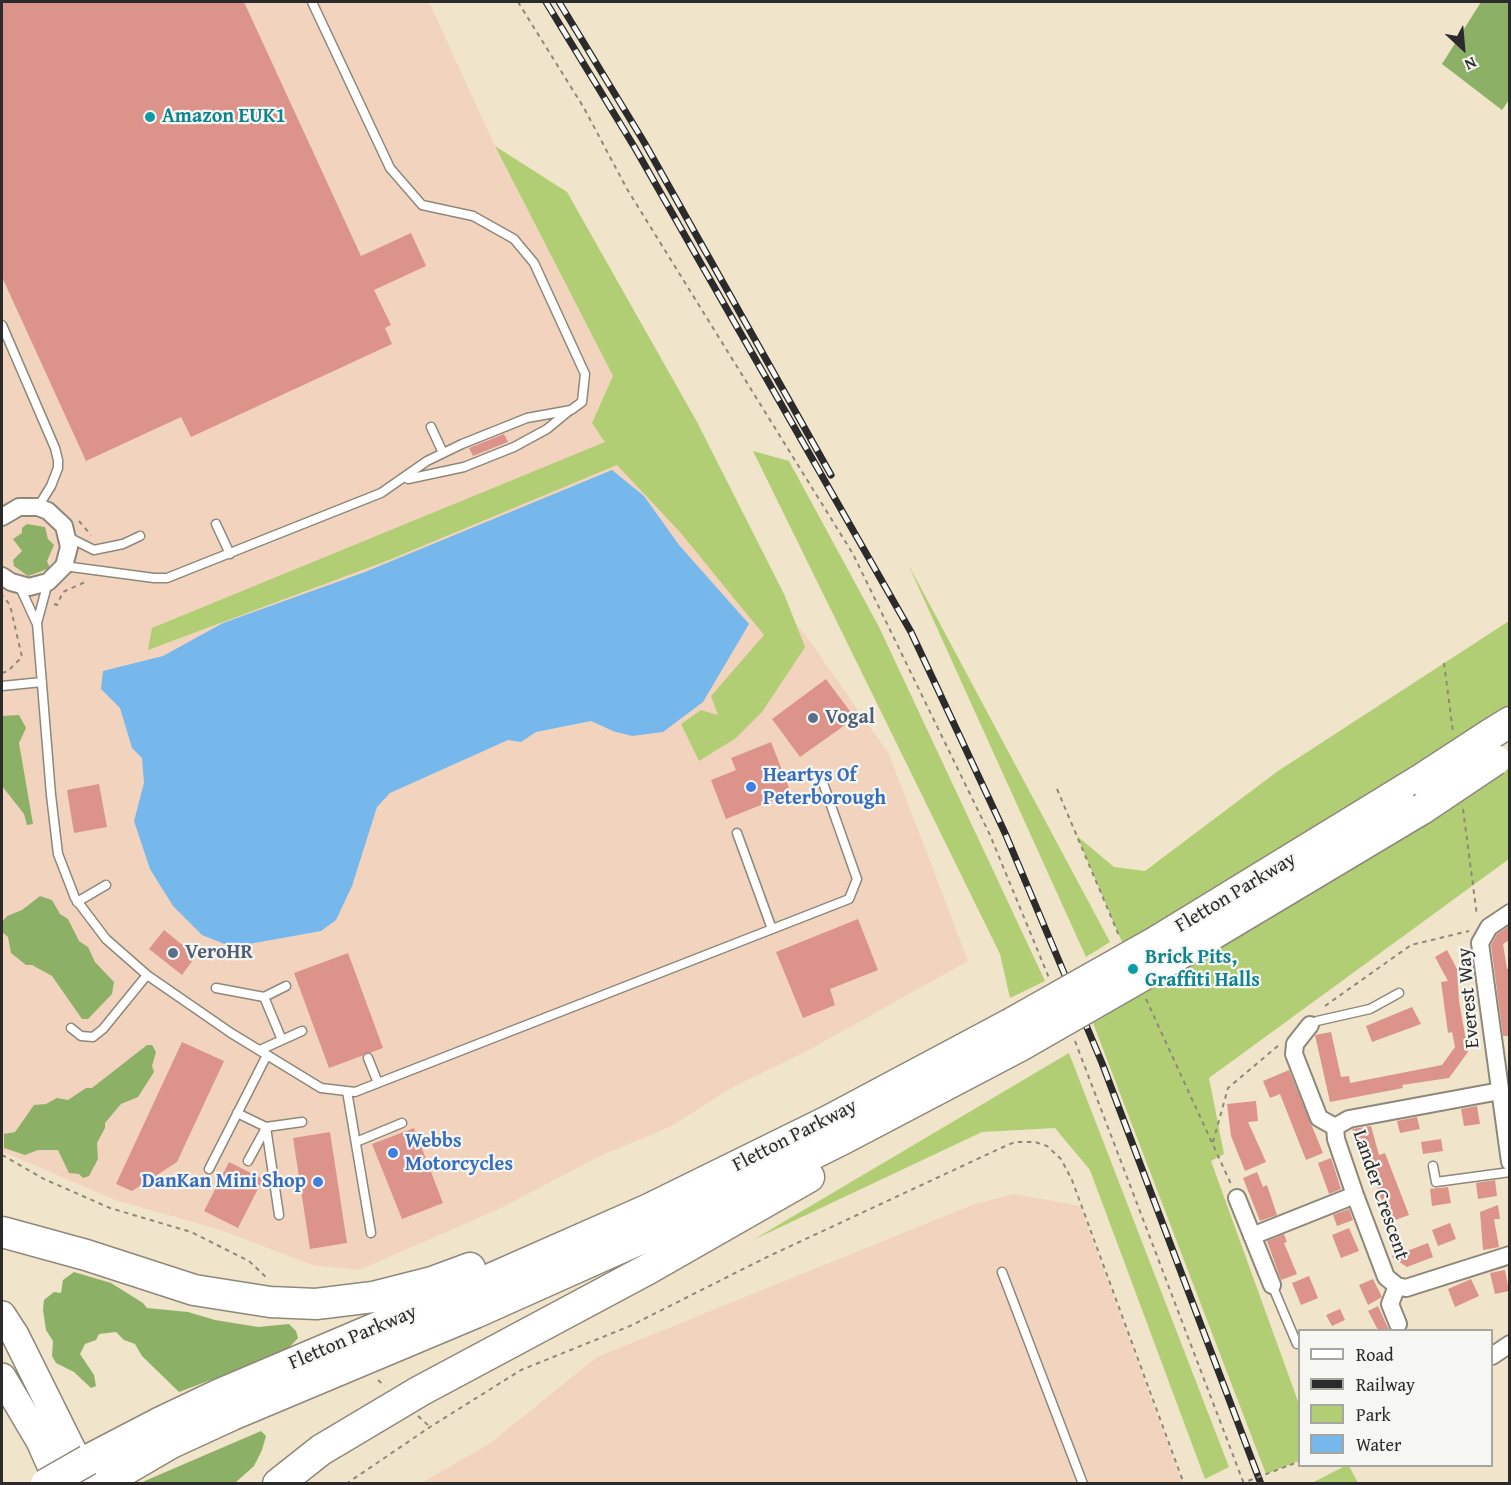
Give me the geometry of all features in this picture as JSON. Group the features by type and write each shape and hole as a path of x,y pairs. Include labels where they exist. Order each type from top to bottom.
{"highway":[{"name":"Fletton Parkway","path":"93,1476 160,1422 220,1394 463,1292 649,1209 828,1121 1015,1035 1163,951 1421,794 1501,742"},
{"name":"Fletton Parkway","path":"46,1484 93,1476 232,1415 475,1314 656,1232 978,1069 1015,1035"},
{"path":"278,1484 321,1450 420,1391 648,1269 832,1164 978,1069"},
{"path":"2,1232 86,1255 194,1290 242,1299 316,1304 373,1297 432,1282 481,1264 828,1121"},
{"path":"2,1218 86,1255"}],"main road":[{"path":"2,1315 93,1476"},
{"path":"2,1377 40,1441 60,1484"}],"street":[{"path":"5,510 38,507 57,518 68,537 69,547 64,566 48,582 29,587 5,582"},
{"name":"Everest Way","path":"1509,913 1489,927 1480,943 1502,1048 1500,1091 1509,1162"},
{"path":"1310,1025 1295,1044 1294,1054 1319,1118 1335,1127"},
{"name":"Lander Crescent","path":"1500,1091 1349,1119 1335,1127 1336,1139 1355,1195 1386,1277 1397,1286 1406,1288 1509,1255"},
{"path":"1252,1236 1355,1195"},
{"path":"1237,1198 1272,1285"},
{"path":"1397,1286 1390,1304 1400,1327"}],"lane":[{"path":"312,2 390,168 422,205 473,216 514,239 534,263 585,374 582,402 547,429 514,447 464,467 405,479"},
{"path":"2,316 3,327 58,460 58,468 51,486 38,507"},
{"path":"64,566 167,578 381,494 443,453 527,418 571,410"},
{"path":"431,427 443,453"},
{"path":"216,524 230,554"},
{"path":"68,537 94,549 111,548 140,536"},
{"path":"5,582 36,623"},
{"path":"48,582 36,623 51,795 58,854 77,902 106,939 147,975 263,1053 321,1088 355,1092 849,899 857,879 822,780"},
{"path":"2,686 42,682"},
{"path":"737,833 772,929"},
{"path":"77,902 106,885"},
{"path":"71,1028 81,1036 93,1037 103,1029 147,975"},
{"path":"216,988 264,997 286,986"},
{"path":"1310,1025 1370,1009 1399,993"},
{"path":"264,997 282,1040"},
{"path":"209,1169 263,1053 282,1040 302,1031"},
{"path":"368,1058 378,1083"},
{"path":"347,1091 371,1233"},
{"path":"237,1113 266,1127 302,1122"},
{"path":"356,1142 402,1123"},
{"path":"248,1161 266,1127"},
{"path":"266,1127 279,1215"},
{"path":"1433,1166 1436,1182 1509,1172"},
{"path":"1002,1272 1083,1484"},
{"path":"1272,1285 1296,1344"}],"path":[{"path":"518,2 584,108 627,189 853,554 990,835 1051,984"},
{"path":"51,604 57,605 63,592 85,582 86,576"},
{"path":"2,673 8,671 22,657 5,582"},
{"path":"1073,1037 1242,1484 1298,1461"},
{"path":"346,1484 430,1426 521,1370 639,1321 767,1257 1015,1142 1035,1142 1047,1146 1061,1159 1072,1180 1184,1484"},
{"path":"2,1155 44,1179 110,1208 191,1232 249,1261 270,1281"},
{"path":"414,1413 430,1426"}],"shaded area":[{"path":"2,2 429,2 495,146 613,376 816,650 889,754 968,961 807,1051 733,1087 670,1127 602,1155 499,1209 359,1270 312,1265 221,1230 115,1200 2,1151"},
{"path":"1014,1194 1080,1206 1182,1483 420,1484 489,1444 597,1357 972,1205"}],"green space":[{"path":"1481,2 1509,2 1509,100 1502,110 1442,64"},
{"path":"495,146 567,192 697,422 784,594 805,647 762,712 736,738 699,761 681,724 701,710 718,715 711,696 764,635 680,532 617,465 389,560 148,650 152,628 605,442 592,423 613,376"},
{"path":"753,451 789,461 879,627 1045,981 1010,998 1000,954"},
{"path":"27,524 45,527 48,539 54,545 47,561 50,568 28,576 14,566 13,560 22,551 13,539 22,533 22,528"},
{"path":"908,564 1110,942 1086,957"},
{"path":"1509,621 1509,711 1125,949 1077,836 1114,867 1145,871 1278,771"},
{"path":"19,715 26,728 19,743 33,824 27,825 24,814 2,786 2,716"},
{"path":"1509,768 1509,859 1209,1078 1224,1154 1211,1161 1298,1401 1298,1461 1266,1474 1093,1023 1455,804"},
{"path":"40,896 52,900 60,914 68,919 79,941 88,947 95,962 114,982 112,994 88,1019 82,1019 52,976 32,965 26,965 11,953 8,937 2,932 2,922 7,916 22,910"},
{"path":"147,1045 152,1045 156,1052 152,1066 154,1072 138,1097 121,1104 105,1123 105,1128 97,1143 98,1159 89,1176 83,1178 79,1174 69,1173 58,1150 38,1150 25,1155 4,1148 4,1134 15,1132 34,1105 46,1104 57,1098 68,1100 86,1088 92,1088"},
{"path":"1069,1053 1229,1467 1205,1479 1090,1170 1055,1128 982,1132 753,1240"},
{"path":"74,1272 111,1283 143,1303 147,1308 188,1312 215,1320 258,1327 289,1324 296,1331 298,1338 285,1352 179,1392 142,1356 135,1344 124,1340 116,1332 99,1334 96,1340 85,1344 80,1354 94,1375 96,1386 91,1388 74,1372 56,1363 52,1356 53,1341 46,1330 43,1310 44,1300 54,1292 61,1293 63,1280"},
{"path":"261,1431 266,1436 254,1466 235,1483 140,1483"},
{"path":"1343,1467 1350,1467 1358,1483 1312,1483"}],"water":[{"path":"612,470 644,496 679,545 749,624 703,702 663,732 632,736 613,731 591,721 536,732 521,742 508,740 390,793 377,807 352,886 336,920 321,931 232,947 202,935 173,906 150,869 134,821 144,783 142,758 132,748 120,708 101,689 103,671 163,656 223,623 365,572"}],"building":[{"name":"Amazon EUK1","path":"2,2 244,2 361,256 411,233 426,266 374,290 391,325 385,328 392,344 191,437 181,417 86,461 2,277"},
{"path":"504,434 508,442 473,456 469,448"},
{"name":"Vogal","path":"826,679 855,718 800,757 772,719"},
{"name":"Heartys Of Peterborough","path":"771,742 791,793 726,819 711,780 736,770 731,758"},
{"path":"99,784 107,827 74,833 67,790"},
{"path":"858,919 878,970 830,989 835,1005 803,1018 776,952"},
{"path":"1509,926 1509,940 1503,944 1507,969 1509,968 1509,1036 1503,1036 1491,945 1497,934"},
{"path":"164,930 196,956 182,975 149,949"},
{"path":"1447,950 1457,969 1459,1001 1468,1052 1449,1078 1402,1085 1403,1088 1330,1102 1315,1035 1331,1032 1341,1077 1349,1076 1350,1083 1442,1065 1455,1047 1452,1032 1448,1033 1441,982 1448,981 1435,957"},
{"path":"348,953 383,1048 329,1068 294,973"},
{"path":"1412,1007 1421,1024 1372,1042 1366,1026"},
{"path":"182,1042 224,1061 177,1162 132,1191 116,1184"},
{"path":"1289,1070 1323,1153 1306,1160 1280,1094 1270,1098 1263,1081"},
{"path":"1256,1101 1258,1121 1248,1122 1266,1162 1245,1171 1231,1136 1227,1104"},
{"path":"1477,1106 1480,1124 1464,1126 1461,1109"},
{"path":"1417,1117 1420,1129 1400,1133 1397,1121"},
{"path":"1371,1126 1379,1155 1385,1153 1409,1215 1390,1222 1361,1146 1357,1147 1352,1129"},
{"path":"414,1128 443,1203 402,1219 372,1144"},
{"path":"330,1132 347,1243 310,1249 293,1138"},
{"path":"1441,1139 1443,1151 1423,1154 1421,1142"},
{"path":"1331,1158 1341,1189 1329,1194 1318,1163"},
{"path":"229,1162 263,1179 238,1228 204,1211"},
{"path":"1257,1172 1263,1187 1267,1185 1277,1215 1260,1221 1243,1178"},
{"path":"1495,1180 1497,1196 1478,1199 1476,1183"},
{"path":"1448,1187 1451,1203 1432,1206 1430,1189"},
{"path":"1498,1205 1500,1219 1494,1219 1499,1247 1483,1250 1480,1212"},
{"path":"1349,1209 1353,1220 1337,1226 1333,1215"},
{"path":"1450,1223 1456,1239 1438,1246 1432,1230"},
{"path":"1349,1228 1359,1251 1341,1258 1332,1235"},
{"path":"1284,1234 1287,1242 1284,1243 1297,1274 1281,1280 1267,1241"},
{"path":"1428,1243 1433,1257 1407,1267 1392,1257 1398,1246 1407,1251"},
{"path":"1505,1270 1509,1291 1495,1294 1490,1273"},
{"path":"1309,1276 1318,1298 1301,1305 1292,1283"},
{"path":"1373,1279 1382,1297 1368,1305 1359,1285"},
{"path":"1471,1279 1479,1296 1455,1307 1448,1289"},
{"path":"1378,1306 1389,1329 1377,1329 1368,1311"},
{"path":"1340,1309 1345,1320 1332,1326 1326,1315"}],"railway":[{"path":"546,2 635,148 911,632 1005,833 1102,1063 1261,1484"},
{"path":"559,2 644,142 831,475"}],"place":[{"name":"Amazon EUK1","path":"150,117"},
{"name":"Vogal","path":"813,718"},
{"name":"Heartys Of Peterborough","path":"751,787"},
{"name":"VeroHR","path":"173,953"},
{"name":"Brick Pits, Graffiti Halls","path":"1133,969"},
{"name":"Webbs Motorcycles","path":"393,1153"},
{"name":"DanKan Mini Shop","path":"318,1182"}]}
